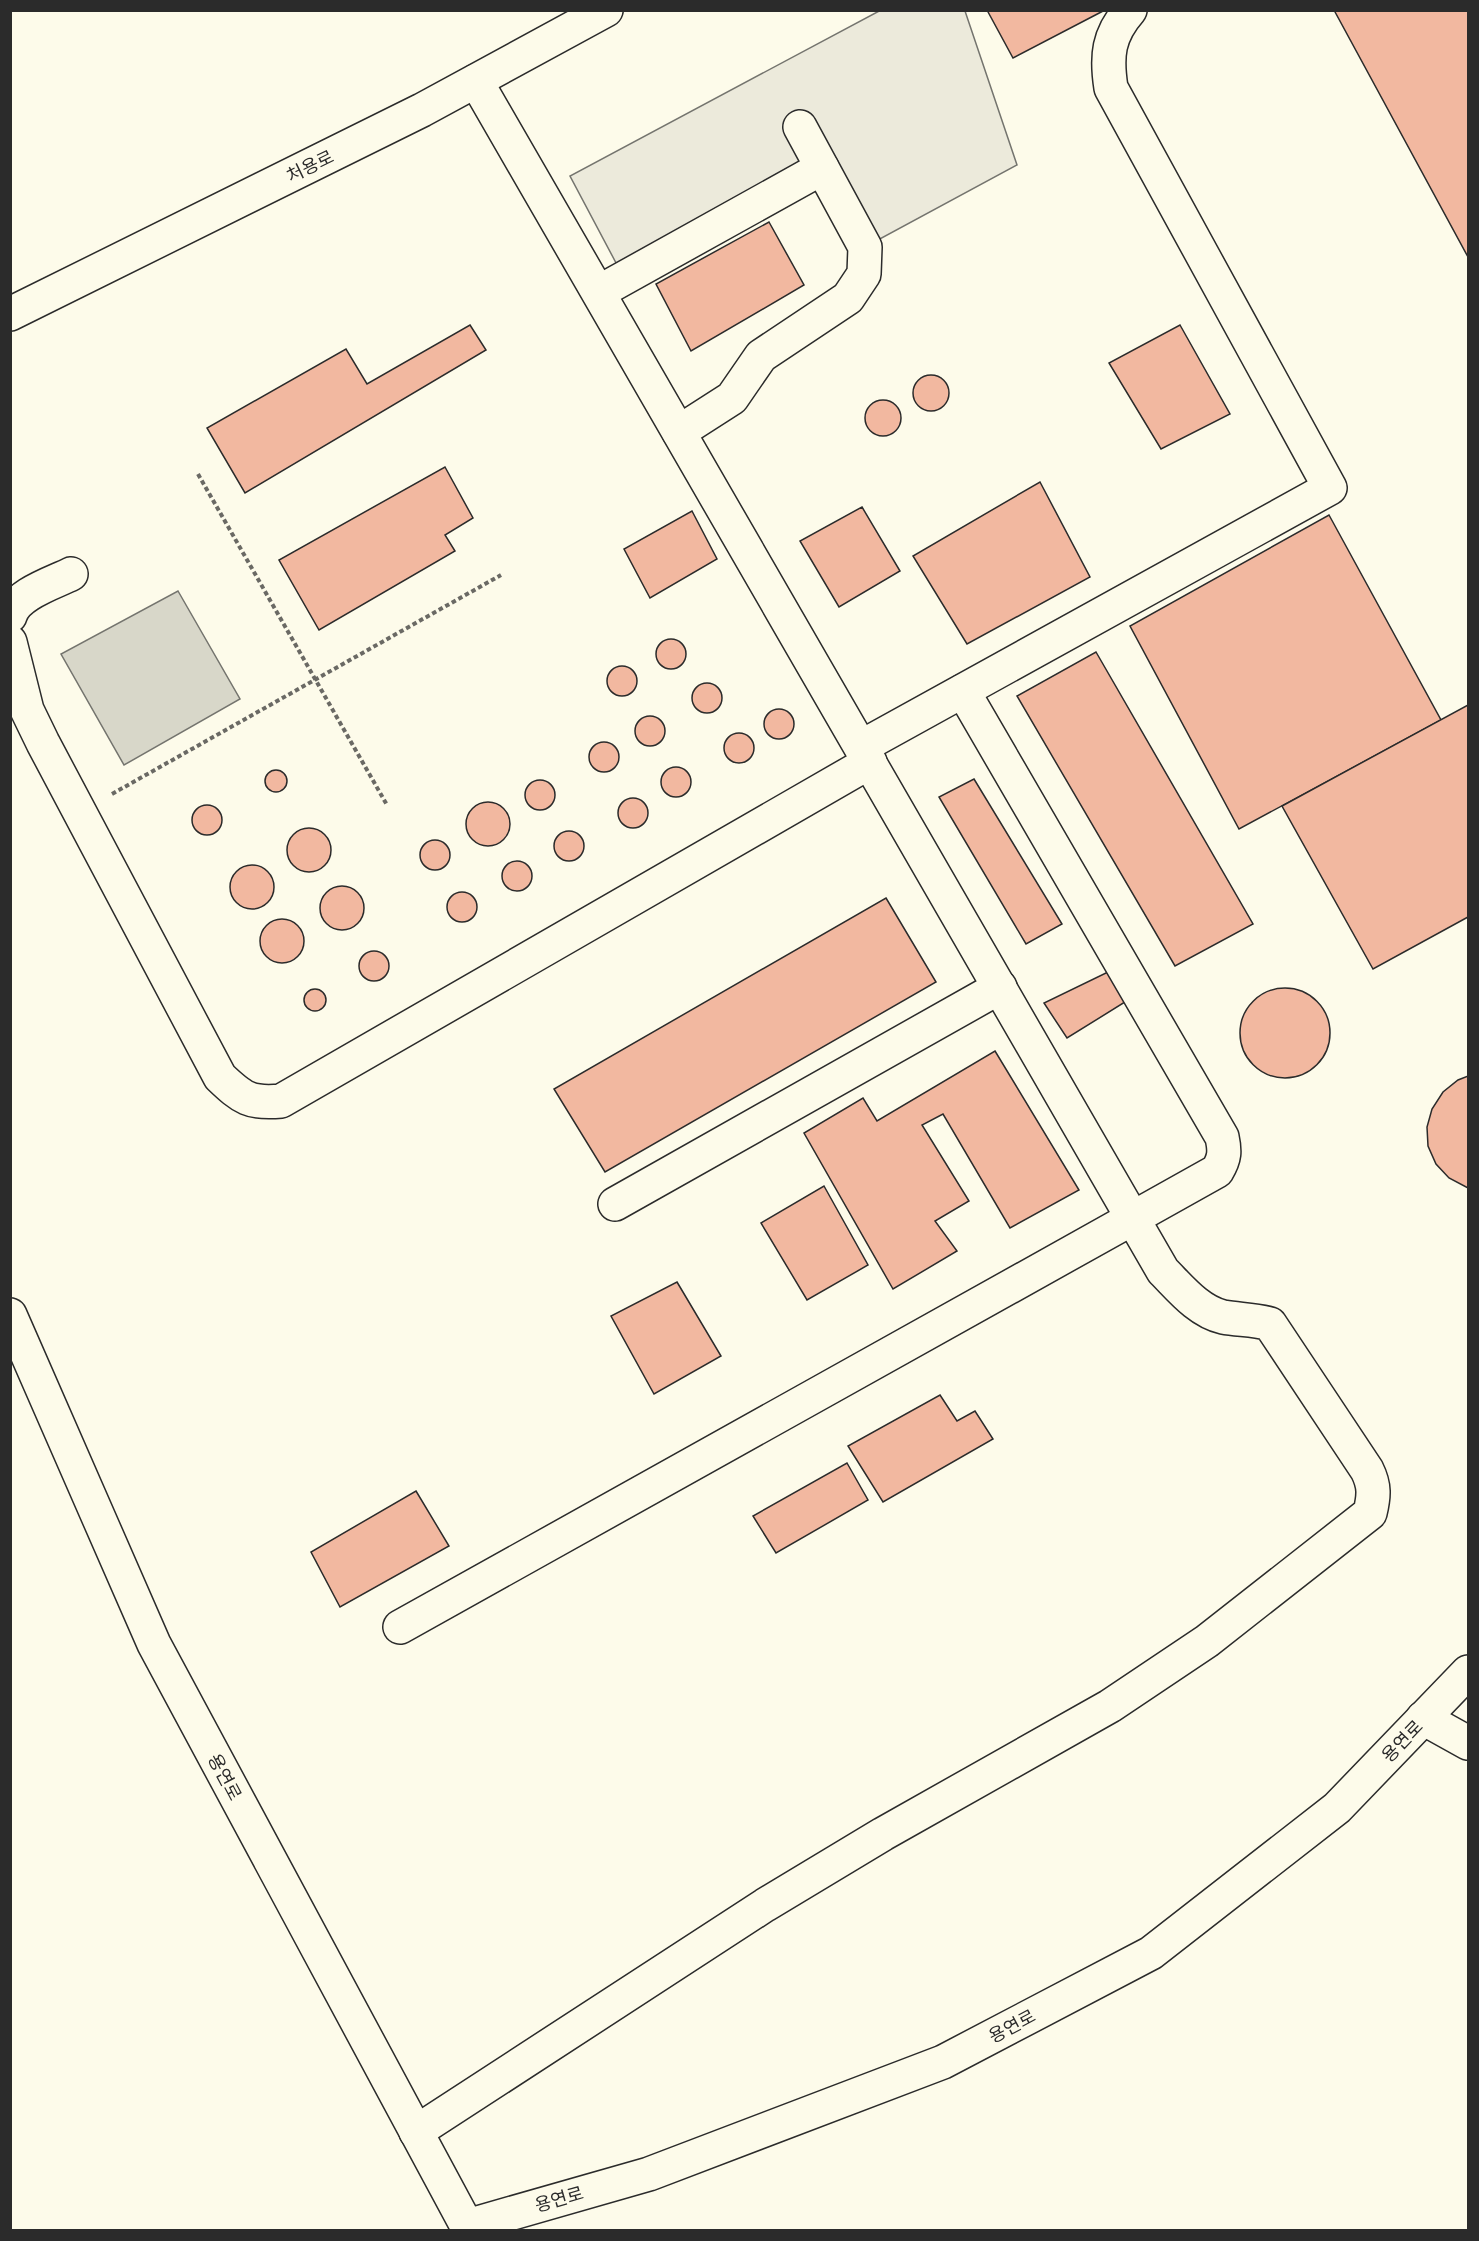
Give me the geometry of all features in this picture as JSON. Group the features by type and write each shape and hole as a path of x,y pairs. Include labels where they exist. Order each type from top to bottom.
{"street":[{"name":"처용로","path":"10,314 477,81 606,10"},
{"path":"10,642 27,710 219,1077 239,1095 258,1103 281,1101 866,754 963,691 1330,488 1111,88 1107,66 1111,39 1130,10"},
{"path":"416,2132 765,1905 884,1834 1110,1707 1207,1641 1370,1513 1374,1496 1373,1482 1367,1470 1270,1324 1256,1319 1221,1317 1191,1299 1163,1270 477,81"},
{"path":"680,432 732,398 760,356 848,298 864,274 865,246 800,127"},
{"path":"598,292 822,168"},
{"path":"10,616 13,607 24,599 71,574"},
{"path":"400,1627 1217,1171 1225,1152 1222,1137 963,691"},
{"path":"615,1204 1000,987"},
{"name":"용연로","path":"10,1315 154,1644 468,2228 649,2174 943,2062 1141,1958 1337,1808 1468,1672"},
{"path":"1423,1718 1468,1743"}],"path":[{"path":"198,474 387,805"},
{"path":"80,813 315,678 501,575"}],"shaded area":[{"path":"881,10 965,11 1017,165 865,247 822,169 624,278 570,176"},
{"path":"178,591 240,699 124,765 61,654"}],"building":[{"path":"987,10 1105,10 1013,58"},
{"path":"1334,10 1468,10 1468,257"},
{"path":"769,222 804,285 691,351 656,284"},
{"path":"470,325 486,350 245,493 207,428 346,349 367,384"},
{"path":"1180,325 1230,414 1161,449 1109,363"},
{"path":"931,375 944,380 949,393 944,406 931,411 918,406 913,393 918,380"},
{"path":"883,400 896,405 901,418 896,431 883,436 870,431 865,418 870,405"},
{"path":"445,467 473,518 445,535 455,551 319,630 279,560"},
{"path":"1040,482 1090,577 967,644 913,556"},
{"path":"862,507 900,571 839,607 800,541"},
{"path":"692,511 717,559 650,598 624,549"},
{"path":"1329,515 1441,720 1239,829 1130,626"},
{"path":"671,639 682,643 686,654 682,665 671,669 660,665 656,654 660,643"},
{"path":"1096,652 1253,924 1175,966 1017,696"},
{"path":"622,666 633,670 637,681 633,692 622,696 611,692 607,681 611,670"},
{"path":"707,683 718,687 722,698 718,709 707,713 696,709 692,698 696,687"},
{"path":"1468,705 1468,917 1373,969 1282,806"},
{"path":"779,709 790,713 794,724 790,735 779,739 768,735 764,724 768,713"},
{"path":"650,716 661,720 665,731 661,742 650,746 639,742 635,731 639,720"},
{"path":"739,733 750,737 754,748 750,759 739,763 728,759 724,748 728,737"},
{"path":"604,742 615,746 619,757 615,768 604,772 593,768 589,757 593,746"},
{"path":"676,767 687,771 691,782 687,793 676,797 665,793 661,782 665,771"},
{"path":"276,770 286,777 287,781 280,791 276,792 266,785 265,781 272,771"},
{"path":"974,779 1062,924 1026,944 939,797"},
{"path":"540,780 551,784 555,795 551,806 540,810 529,806 525,795 529,784"},
{"path":"633,798 644,802 648,813 644,824 633,828 622,824 618,813 622,802"},
{"path":"488,802 504,808 510,824 504,840 488,846 472,840 466,824 472,808"},
{"path":"207,805 218,809 222,820 218,831 207,835 196,831 192,820 196,809"},
{"path":"309,828 325,834 331,850 325,866 309,872 293,866 287,850 293,834"},
{"path":"569,831 580,835 584,846 580,857 569,861 558,857 554,846 558,835"},
{"path":"435,840 446,844 450,855 446,866 435,870 424,866 420,855 424,844"},
{"path":"517,861 528,865 532,876 528,887 517,891 506,887 502,876 506,865"},
{"path":"252,865 267,872 274,887 267,902 252,909 237,902 230,887 237,872"},
{"path":"342,886 358,892 364,908 358,924 342,930 326,924 320,908 326,892"},
{"path":"462,892 473,896 477,907 473,918 462,922 451,918 447,907 451,896"},
{"path":"886,898 936,982 605,1172 554,1089"},
{"path":"282,919 298,925 304,941 298,957 282,963 266,957 260,941 266,925"},
{"path":"374,951 385,955 389,966 385,977 374,981 363,977 359,966 363,955"},
{"path":"1108,972 1125,1002 1067,1038 1044,1003"},
{"path":"1285,988 1302,991 1317,1001 1327,1016 1330,1033 1327,1050 1317,1065 1302,1075 1285,1078 1268,1075 1253,1065 1243,1050 1240,1033 1243,1016 1253,1001 1268,991"},
{"path":"315,989 325,996 326,1000 319,1010 315,1011 305,1004 304,1000 311,990"},
{"path":"995,1051 1079,1190 1010,1228 943,1114 922,1125 969,1201 935,1221 957,1251 893,1289 804,1133 863,1098 877,1121"},
{"path":"1468,1076 1468,1188 1449,1178 1436,1164 1428,1146 1427,1127 1432,1109 1443,1092 1458,1080"},
{"path":"824,1186 868,1265 807,1300 761,1223"},
{"path":"677,1282 721,1356 654,1394 611,1316"},
{"path":"940,1395 957,1421 975,1411 993,1439 883,1502 848,1446"},
{"path":"847,1463 868,1500 776,1553 753,1516"},
{"path":"416,1491 449,1546 340,1607 311,1552"}]}
